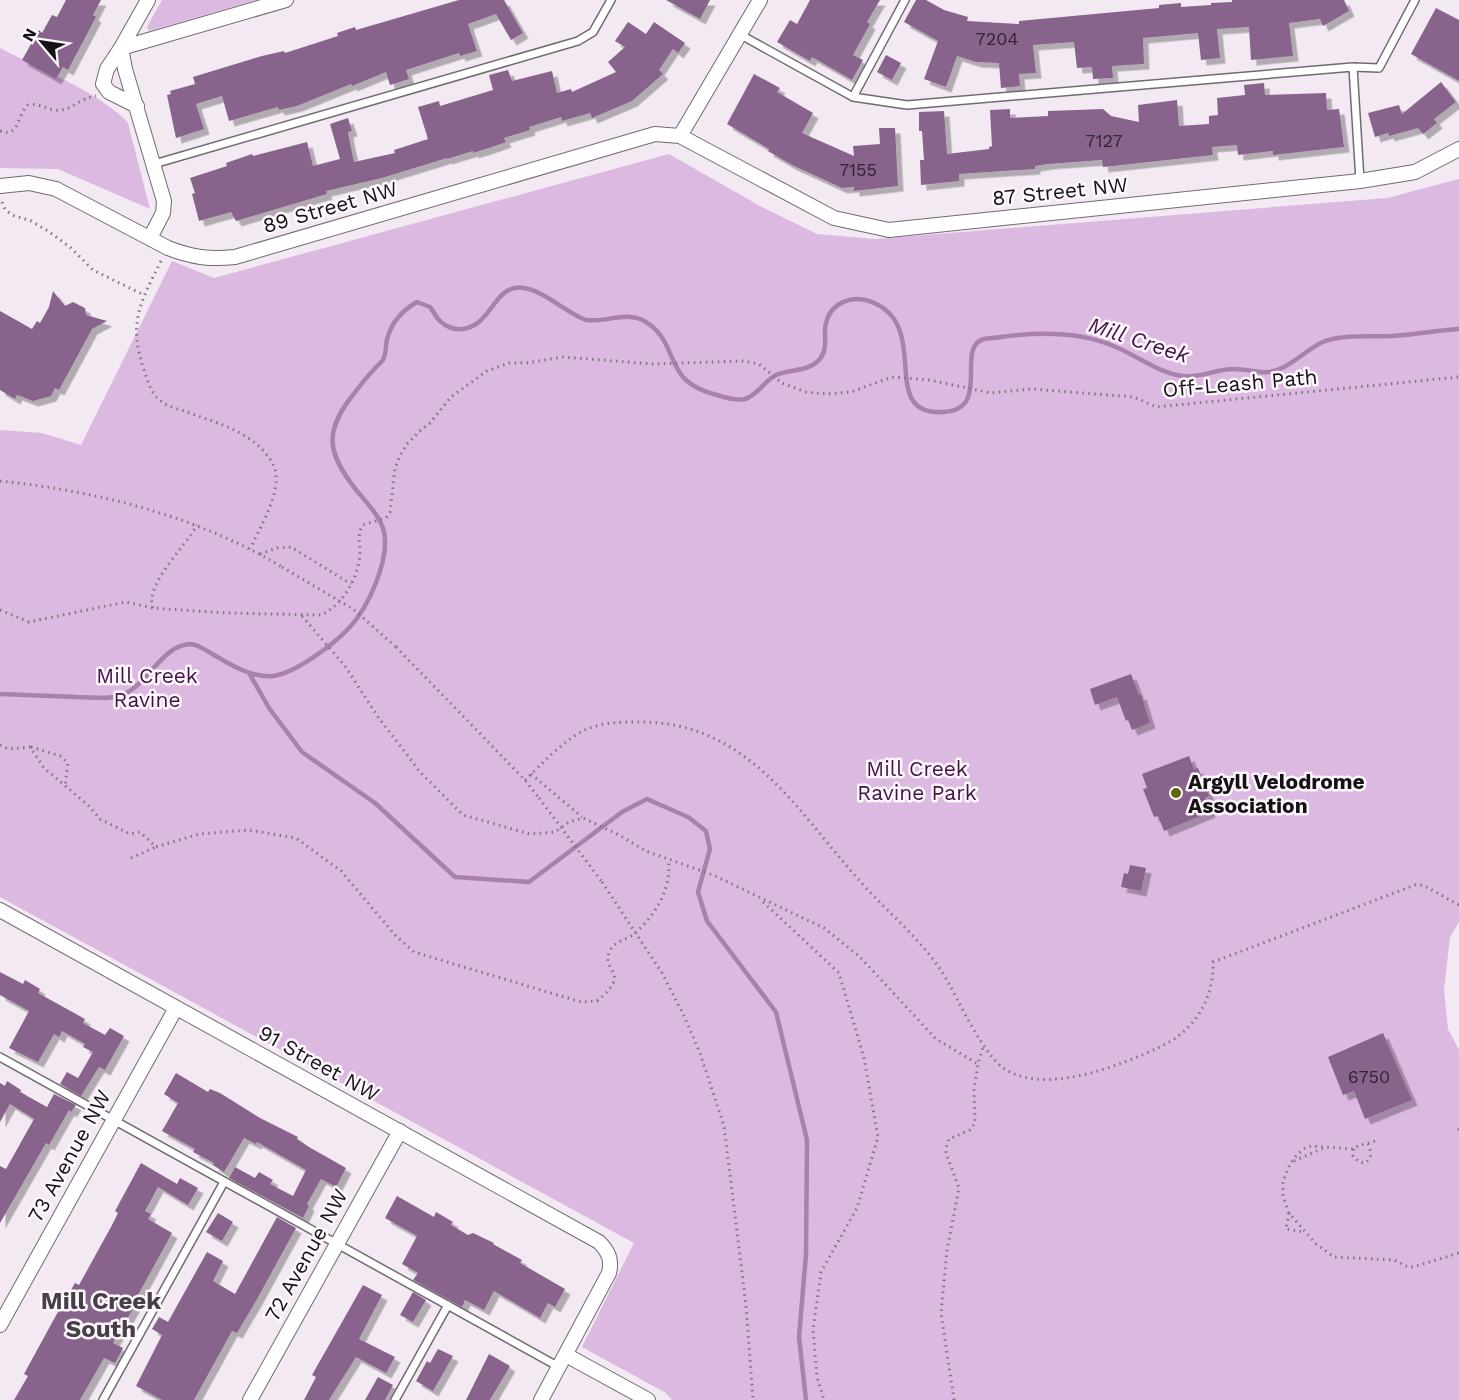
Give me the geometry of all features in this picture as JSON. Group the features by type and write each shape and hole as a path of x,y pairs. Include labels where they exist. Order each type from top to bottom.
{"street":[{"path":"137,106 109,92 103,84 107,69 122,48 148,0"},
{"path":"122,48 286,0"},
{"path":"680,136 760,0"},
{"path":"122,48 125,69 163,193 164,208 150,238"},
{"name":"89 Street NW","path":"0,186 29,183 56,189 168,248 197,258 208,259 235,257 655,134 680,136"},
{"name":"87 Street NW","path":"680,136 834,218 889,230 1360,181 1415,172 1459,149"},
{"name":"91 Street NW","path":"0,910 594,1238 605,1248 611,1260 611,1266 606,1280 562,1361"},
{"name":"73 Avenue NW","path":"0,1325 176,1008"},
{"name":"72 Avenue NW","path":"250,1400 400,1131"},
{"path":"541,1400 562,1361 648,1400"}],"lane":[{"path":"154,164 578,41 593,32 611,0"},
{"path":"853,97 904,0"},
{"path":"741,35 853,97 907,105 1353,67 1379,68 1415,0"},
{"path":"1353,67 1360,181"},
{"path":"0,1058 448,1305 562,1361"},
{"path":"104,1400 224,1182"},
{"path":"395,1400 448,1305"}],"path":[{"path":"0,131 9,133 13,131 18,125 23,110 28,105 37,104 60,110 67,109 84,98 98,96"},
{"path":"2,202 5,209 12,215 31,221 71,248 93,270 144,296"},
{"path":"168,248 144,296 137,321 137,350 151,390 163,403 242,434 262,450 275,470 274,492 250,549"},
{"name":"Off-Leash Path","path":"351,584 360,556 360,529 363,525 386,518 393,503 395,468 400,453 430,423 451,397 487,371 509,363 563,357 653,363 742,361 759,364 790,388 806,392 827,394 851,392 892,376 930,380 991,393 1032,389 1134,397 1156,407 1459,377"},
{"path":"0,481 86,495 171,516 197,525 260,554 353,609 396,647 525,780 602,882 662,973 684,1016 713,1089 724,1126 746,1305 753,1400"},
{"path":"153,608 151,603 159,579 197,525"},
{"path":"0,610 29,622 125,602 153,608 321,615 329,612 351,584 291,547 277,548 260,554"},
{"path":"302,616 345,666 378,717 421,773 463,815 530,834 555,832 569,822 584,818"},
{"path":"525,780 581,732 599,725 656,722 697,730 727,745 774,781 799,807 857,878 924,948 942,972 984,1044 1000,1066 1008,1072 1041,1080 1076,1076 1140,1056 1174,1040 1196,1018 1205,1005 1212,985 1213,962 1414,885 1423,885 1459,905"},
{"path":"0,745 8,749 30,747 60,756 68,763 65,786"},
{"path":"30,747 44,768 88,805 100,819 130,834 140,832 156,847"},
{"path":"531,774 588,821 619,835 646,851 714,875 824,928 860,957 936,1039 978,1064"},
{"path":"131,858 156,847 199,834 249,830 296,838 341,871 396,936 414,952 581,1002 597,1001 614,983 615,977 608,954 614,944 636,933 659,904 669,877 668,860"},
{"path":"759,898 839,972 864,1059 878,1137 856,1208 821,1272 813,1330 817,1377 824,1400"},
{"path":"954,1400 941,1313 947,1250 959,1188 945,1148 949,1139 970,1130 975,1123 974,1089 984,1044"},
{"path":"1368,1144 1370,1158 1365,1162 1355,1160 1354,1149 1358,1145 1375,1141"},
{"path":"1304,1232 1288,1228 1289,1214 1282,1189 1290,1164 1303,1149 1311,1146 1354,1149"},
{"path":"1290,1164 1326,1147"},
{"path":"1289,1214 1304,1232 1334,1257 1394,1260 1413,1267 1458,1253"}],"green space":[{"path":"162,0 257,0 149,31 147,27"},
{"path":"0,48 86,92 117,112 128,123 150,209 58,169 0,168"},
{"name":"Mill Creek Ravine Park","path":"669,154 760,206 817,234 875,239 1387,198 1459,179 1459,922 1450,937 1444,990 1448,1029 1459,1050 1459,1400 672,1400 666,1393 582,1347 634,1243 0,897 0,430 42,433 81,445 172,261 214,278"}],"building":[{"path":"66,0 101,0 93,15 96,17 68,70 63,67 56,79 22,60 39,30 42,33 52,15 57,17"},
{"path":"459,0 504,0 523,33 511,40 496,14 468,24 477,51 460,56 459,53 406,70 409,79 390,85 386,72 297,106 279,110 278,107 229,121 222,96 196,104 204,129 176,138 167,95 171,94 170,91 195,84 193,77 262,56 284,51 285,53 338,36 337,33 355,27 356,30"},
{"path":"666,0 710,0 700,19"},
{"path":"810,0 880,0 867,22 870,24 853,55 863,60 852,80 812,57 810,61 777,42 790,20 797,24"},
{"path":"916,0 926,0 944,10 968,17 967,21 1019,24 1019,21 1159,8 1159,5 1181,3 1181,7 1211,5 1211,3 1232,2 1232,0 1344,0 1349,11 1323,26 1320,19 1289,23 1293,56 1251,60 1249,27 1217,29 1220,58 1201,60 1198,33 1143,38 1144,64 1112,66 1113,78 1093,79 1092,67 1077,68 1074,42 1033,45 1036,73 1019,74 1020,86 1001,88 999,63 976,62 957,56 946,87 924,79 938,41 904,22"},
{"path":"1436,8 1459,20 1459,81 1411,54"},
{"path":"628,22 646,34 654,22 685,43 678,53 673,49 659,70 663,74 632,101 592,118 590,113 562,121 561,117 529,127 530,130 504,138 506,142 492,147 326,191 327,194 236,221 231,212 199,221 192,194 195,193 190,178 227,166 226,163 252,154 253,156 307,142 313,166 340,159 330,124 348,118 352,131 348,132 354,162 395,153 394,150 428,139 418,107 439,101 440,106 493,90 489,75 508,70 512,81 552,71 557,93 571,89 572,92 616,72 608,62 625,47 615,41"},
{"path":"886,55 901,63 892,80 877,72"},
{"path":"754,74 780,88 777,92 813,113 802,133 854,156 853,146 880,144 879,128 895,128 898,186 854,191 854,187 842,188 792,165 727,124"},
{"path":"1441,82 1456,102 1434,119 1437,123 1423,134 1418,128 1389,136 1388,133 1375,137 1368,113 1399,105 1402,114"},
{"path":"1264,83 1265,95 1326,93 1327,110 1339,109 1344,147 1273,155 1273,151 1238,155 1237,145 1212,147 1213,155 1103,167 1102,160 1048,164 1035,166 1035,169 959,174 959,181 921,185 920,160 924,160 922,131 919,131 919,112 944,111 947,154 989,149 992,146 990,110 1010,109 1010,118 1048,116 1048,111 1103,109 1111,116 1139,122 1138,105 1177,100 1179,126 1209,124 1209,116 1218,115 1217,98 1245,95 1244,85"},
{"path":"53,291 65,306 73,302 85,308 86,315 107,321 92,329 59,390 55,388 51,396 33,401 17,395 15,399 0,390 0,311 32,329 37,321 40,323 49,307"},
{"path":"1131,674 1139,695 1141,694 1150,723 1132,730 1117,697 1095,705 1090,689"},
{"name":"Argyll Velodrome Association","path":"1189,756 1194,769 1198,768 1209,796 1205,798 1210,812 1164,831 1158,816 1154,817 1143,789 1147,788 1142,774"},
{"path":"1130,865 1146,868 1141,891 1121,887 1124,873 1128,874"},
{"path":"0,972 23,984 25,980 40,989 38,993 85,1019 83,1023 105,1035 110,1028 124,1036 105,1070 99,1067 81,1096 60,1084 67,1072 78,1078 93,1052 83,1047 85,1044 62,1031 59,1037 54,1034 38,1062 9,1048 29,1011 0,995"},
{"path":"1383,1033 1412,1100 1365,1119 1354,1091 1343,1095 1328,1057"},
{"path":"176,1073 208,1092 210,1089 220,1093 260,1118 298,1137 297,1139 309,1147 346,1168 336,1187 321,1179 307,1204 309,1206 303,1218 229,1178 235,1167 255,1178 259,1172 273,1180 270,1184 293,1196 306,1170 257,1142 256,1144 244,1138 224,1172 213,1165 214,1163 193,1152 195,1149 162,1131 178,1103 164,1094"},
{"path":"7,1081 21,1090 20,1092 47,1107 54,1094 76,1105 71,1112 69,1110 49,1145 46,1143 0,1223 0,1166 6,1169 34,1119 10,1104 0,1122 0,1083 5,1086"},
{"path":"141,1163 177,1184 180,1178 198,1188 188,1205 158,1187 145,1211 151,1214 148,1219 172,1233 138,1295 140,1297 113,1343 123,1348 115,1363 104,1358 80,1400 14,1400 28,1376 24,1374 54,1319 75,1283 79,1285 111,1227 118,1213 115,1211"},
{"path":"397,1196 434,1217 436,1212 453,1222 451,1225 468,1235 473,1233 494,1243 522,1260 520,1263 565,1289 555,1307 548,1303 540,1318 494,1291 484,1310 465,1300 462,1307 413,1280 418,1273 402,1264 417,1236 385,1218"},
{"path":"218,1213 233,1222 222,1241 206,1232"},
{"path":"277,1217 296,1228 256,1301 237,1333 232,1331 194,1400 162,1400 136,1386 162,1335 152,1329 159,1317 168,1322 207,1252 223,1261 213,1281 235,1294"},
{"path":"363,1285 382,1295 359,1339 395,1357 386,1373 356,1357 329,1400 304,1400 316,1377 312,1375"},
{"path":"413,1292 426,1300 413,1322 400,1315"},
{"path":"438,1349 453,1356 433,1391 416,1381 427,1361 430,1363"},
{"path":"489,1354 510,1366 490,1400 466,1400"},
{"path":"378,1377 393,1385 385,1400 365,1400"}],"waterway":[{"name":"Mill Creek","path":"0,694 117,697 131,690 171,651 190,644 199,646 242,670 257,675 273,676 303,664 342,635 356,619 370,596 381,569 385,543 380,521 346,477 339,464 332,441 334,429 346,405 365,379 383,360 388,336 396,320 417,302 430,307 443,324 456,329 472,326 480,321 499,298 514,288 524,288 539,293 586,320 624,317 639,319 660,334 678,370 686,380 708,392 738,400 750,397 776,375 814,365 821,358 824,350 825,330 830,313 849,300 866,300 891,315 900,331 907,386 913,400 923,409 943,412 958,409 966,401 970,390 972,354 976,344 984,339 1042,334 1084,337 1098,340 1165,371 1189,376 1227,369 1275,371 1319,344 1333,339 1459,329"},
{"path":"249,673 269,708 302,752 375,803 455,877 529,882 622,812 647,799 688,817 706,831 710,849 698,892 707,921 776,1012 807,1140 806,1254 799,1337 806,1400"}],"place":[{"name":"Argyll Velodrome Association","path":"1176,793"}],"district":[{"name":"Mill Creek South","path":"101,1315"}],"park label":[{"name":"Mill Creek Ravine","path":"147,687"}]}
